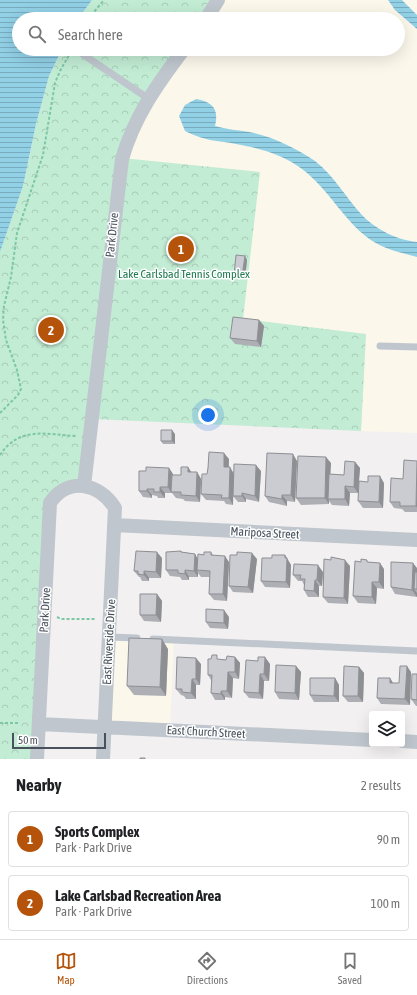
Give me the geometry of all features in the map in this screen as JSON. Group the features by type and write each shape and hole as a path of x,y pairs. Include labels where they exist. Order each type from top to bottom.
{"street":[{"path":"210,12 218,0"},
{"name":"Park Drive","path":"84,486 122,159 131,130 149,99 179,56"},
{"name":"Park Drive","path":"38,759 50,503 63,489 84,486 98,490 109,498 115,508 114,525"},
{"name":"Mariposa Street","path":"114,525 417,540"},
{"name":"East Riverside Drive","path":"103,759 114,525"},
{"name":"East Church Street","path":"39,724 369,740"},
{"path":"405,741 417,742"}],"lane":[{"path":"79,56 149,99"},
{"path":"380,346 417,347"},
{"path":"109,637 417,651"}],"path":[{"path":"94,12 104,0"},
{"path":"0,413 18,396 20,388 17,370 6,340 3,320 4,306 11,277 17,233 44,155 55,83 60,71 69,56"},
{"path":"0,455 13,442 31,433 90,437"},
{"path":"54,614 61,619 97,619"},
{"path":"0,722 18,723"}],"shaded area":[{"path":"218,0 417,0 417,433 361,431 366,334 243,320 122,159 180,56 405,56 405,12 210,12"},
{"path":"109,637 174,640 170,730 105,727"}],"green space":[{"path":"92,0 218,0 210,12 83,12"},
{"name":"Lake Carlsbad Tennis Complex","path":"59,56 180,56 122,158 260,172 243,319 366,334 361,431 92,419 84,486 55,496 37,759 0,759 0,252 23,186 36,124 49,76"}],"water":[{"path":"0,0 92,0 83,12 12,12 12,56 59,56 49,76 36,124 23,186 0,252"},
{"path":"388,0 402,0 417,15 417,29 405,19 405,12 397,12"},
{"path":"196,99 211,104 216,115 215,126 254,133 270,138 294,148 315,161 334,180 361,214 373,224 394,236 417,242 417,257 384,247 364,235 354,226 312,177 289,161 276,154 237,144 201,138 185,131 179,116 185,105"}],"building":[{"path":"236,255 245,256 242,276 234,275"},
{"path":"233,317 259,320 257,341 230,338"},
{"path":"161,430 172,430 172,441 161,441"},
{"path":"209,452 224,453 224,467 230,467 229,498 221,498 222,495 201,494 202,474 207,474"},
{"path":"267,453 293,454 291,495 282,495 282,499 265,496"},
{"path":"298,456 326,457 325,498 296,498"},
{"path":"404,460 417,461 416,506 400,506 400,502 390,502 391,478 403,479"},
{"path":"345,461 355,462 354,487 345,486 345,499 328,499 329,474 344,475"},
{"path":"234,464 256,465 255,496 242,493 242,496 233,496"},
{"path":"146,467 169,468 168,487 160,487 160,492 154,492 154,489 139,491 139,471 146,471"},
{"path":"181,467 188,467 188,472 197,472 196,496 181,495 181,492 171,492 172,475 181,475"},
{"path":"368,476 380,476 379,502 358,501 359,481 368,482"},
{"path":"136,551 157,552 156,572 144,571 144,575 138,574 138,571 134,571"},
{"path":"181,551 195,554 194,571 185,570 185,574 178,573 178,570 166,570 166,552"},
{"path":"204,552 211,552 211,555 225,556 223,594 209,594 210,571 197,570 198,554 204,555"},
{"path":"237,552 252,553 248,587 229,586 230,555 237,555"},
{"path":"272,555 285,555 285,558 287,558 286,582 261,581 262,558 272,558"},
{"path":"331,557 345,560 344,598 323,597 324,559 331,560"},
{"path":"361,559 367,560 367,562 380,563 379,582 372,582 372,597 353,596 355,561 361,562"},
{"path":"391,562 413,563 412,590 391,587"},
{"path":"294,564 318,565 317,580 315,580 314,591 304,590 305,579 300,579 301,575 293,575"},
{"path":"415,572 417,572 417,589 414,589"},
{"path":"140,594 157,594 156,615 140,615"},
{"path":"206,609 224,610 224,623 206,622"},
{"path":"129,638 162,639 160,687 127,686"},
{"path":"212,655 217,655 217,659 226,660 227,656 235,657 235,672 228,672 227,691 221,691 221,694 211,693 212,675 208,675 208,659 211,659"},
{"path":"177,657 196,658 196,679 192,679 191,693 182,692 182,689 176,689"},
{"path":"258,657 265,657 264,674 260,674 259,693 244,692 246,660 258,661"},
{"path":"276,665 296,666 295,693 275,692"},
{"path":"344,666 359,667 358,696 343,696"},
{"path":"400,666 407,666 405,699 377,698 378,678 390,678 390,683 399,683"},
{"path":"412,674 417,674 417,700 411,699"},
{"path":"310,678 335,678 334,696 310,695"}],"place":[{"name":"Sports Complex","path":"181,249"},
{"name":"Lake Carlsbad Recreation Area","path":"51,330"}]}
